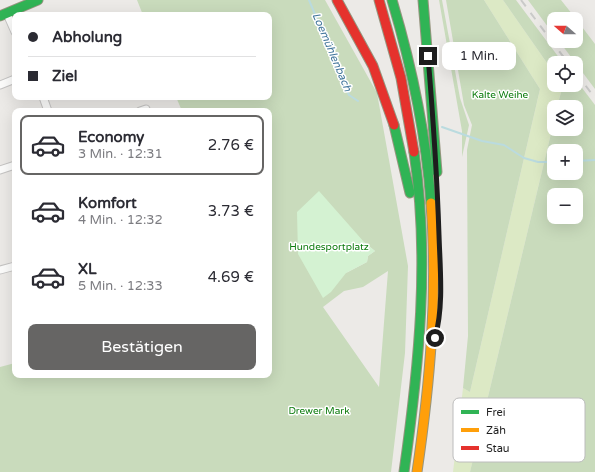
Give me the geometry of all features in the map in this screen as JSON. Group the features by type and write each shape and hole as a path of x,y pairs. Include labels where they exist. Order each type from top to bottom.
{"main road":[{"path":"4,15 38,0"},
{"path":"337,0 377,75 393,122 405,167 411,203 416,257 422,272"},
{"path":"379,0 386,21 408,110 421,214 422,272 417,367 404,472"},
{"path":"392,0 403,34 416,91 426,149 432,208 434,266 431,351 427,408 417,472"},
{"path":"423,0 436,148 440,266 438,326 431,351"}],"street":[{"path":"4,15 12,27"},
{"path":"0,85 12,80"},
{"path":"0,170 12,166"},
{"path":"0,270 12,267"}],"green space":[{"name":"Drewer Mark","path":"137,0 325,0 377,93 408,266 405,353 391,472 0,472 0,367 12,364 12,378 272,378 272,108 181,108 177,100 272,100 272,12 142,12","holes":["364,242 375,251 368,256 367,262 346,273","388,271 379,387 323,307 344,291 363,287"]},
{"path":"439,0 442,0 460,98 469,125 462,157 462,131"},
{"name":"Kalte Weihe","path":"446,0 484,0 540,89 470,392 463,388 468,336 467,150 472,125 464,105"},
{"path":"484,0 503,0 547,63 547,92 561,92 559,100 547,100 547,136 550,136 548,144 547,144 547,150 488,398 462,398 463,388 470,392 540,89"},
{"path":"503,0 516,0 547,42 547,48 552,48 558,56 547,56 547,63"},
{"path":"528,0 561,0 570,12 547,12 547,26"},
{"path":"583,28 595,44 595,89 583,73 583,56 570,56 564,48 583,48"},
{"name":"Kalte Weihe","path":"583,89 595,105 595,472 470,472 472,462 585,462 585,398 488,398 547,150 547,180 583,180 583,144 548,144 550,136 583,136 583,100 559,100 561,92 583,92"},
{"name":"Hundesportplatz","path":"319,191 364,242 375,251 368,256 367,262 346,273 331,292 323,298 298,254 297,212"},
{"path":"454,462 472,462 470,472 453,472"}],"waterway":[{"name":"Loemühlenbach","path":"309,0 349,95 358,101"},
{"name":"Loemühlenbach","path":"442,127 482,141 504,145 524,158 538,162 547,162"},
{"name":"Loemühlenbach","path":"583,161 595,160"}],"railway":[{"path":"521,0 563,56"},
{"path":"583,82 595,98"}],"traffic: fast":[{"path":"0,16 38,0"},
{"path":"392,0 412,75 422,126 431,203"},
{"path":"423,0 437,172"},
{"path":"394,125 410,193"},
{"path":"404,472 414,392 421,312 421,232 419,192 414,152"}],"traffic: slow":[{"path":"417,472 426,405 432,338 434,271 431,203"}],"traffic: jam":[{"path":"337,0 373,66 394,125"},
{"path":"379,0 401,78 414,152"}],"route":[{"path":"428,56 436,148 440,266 438,326 435,338"}]}
